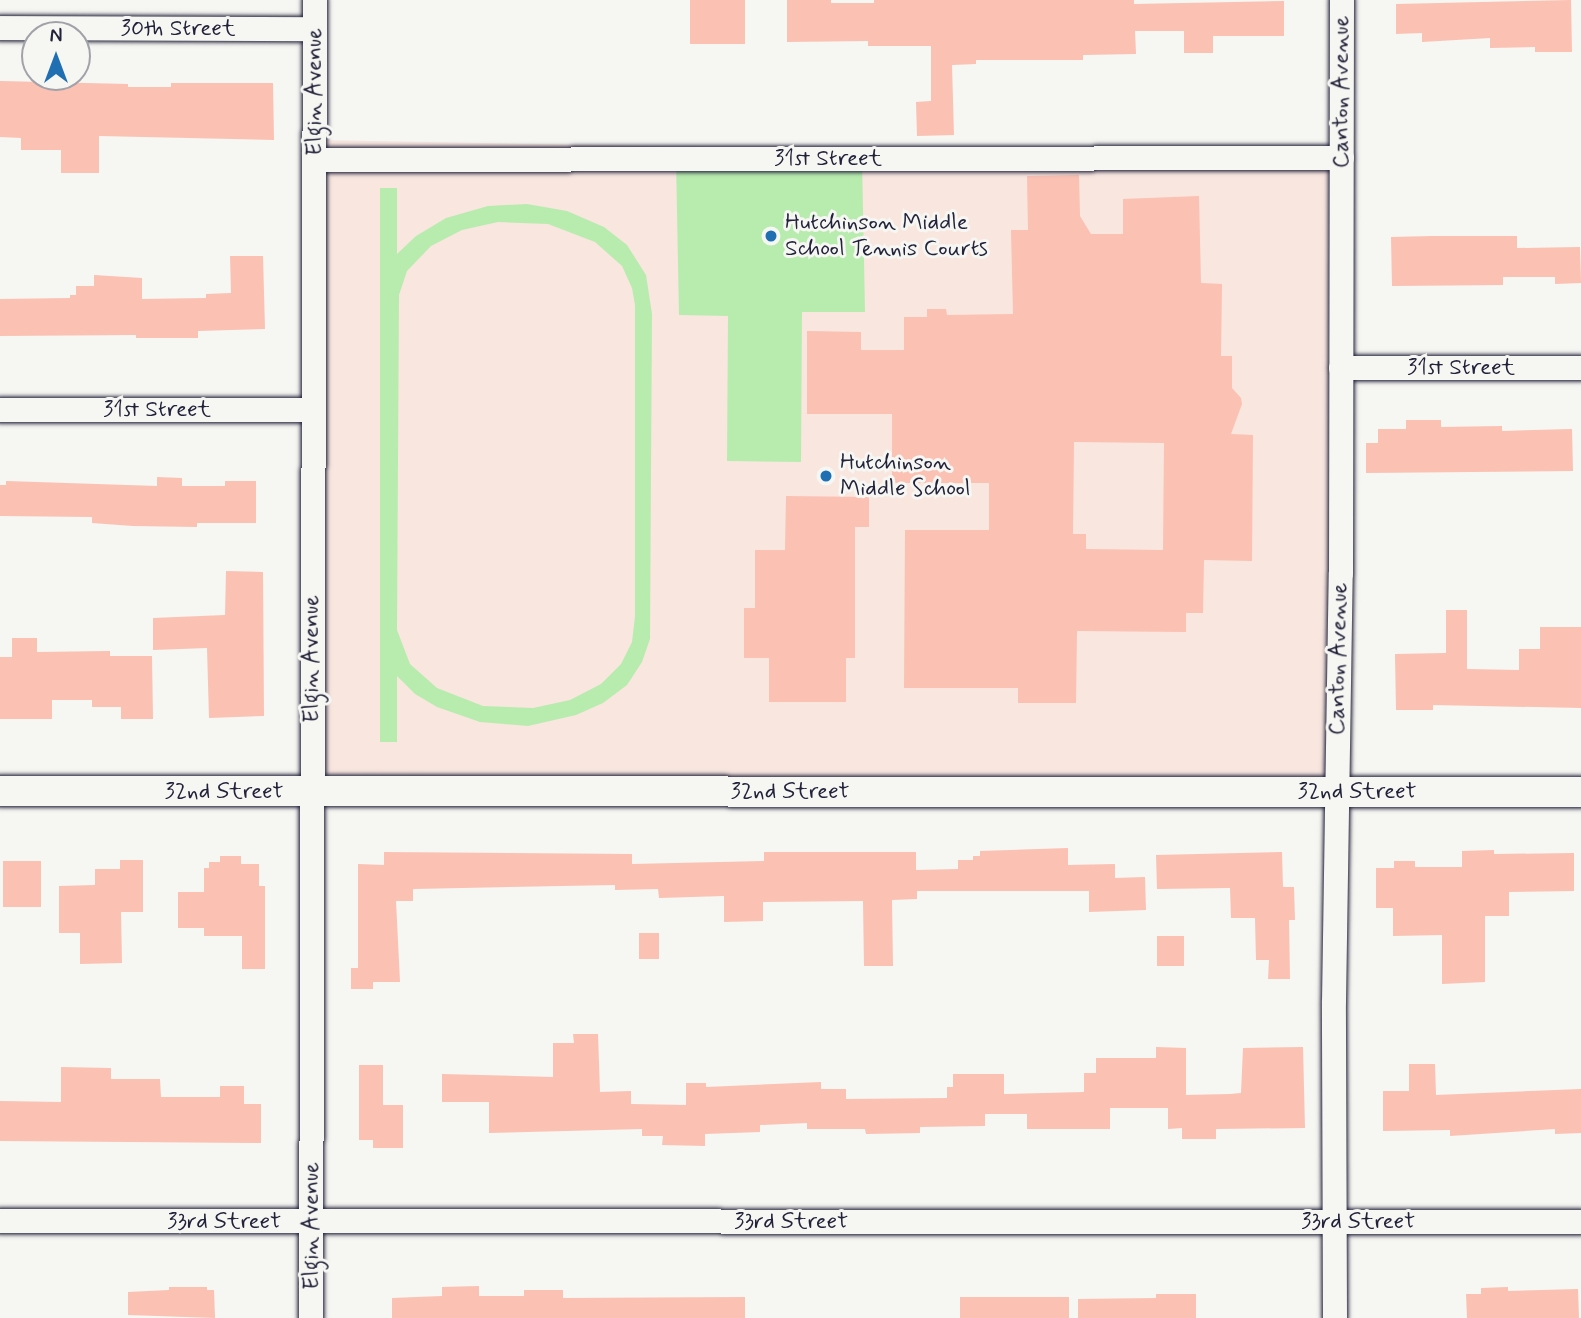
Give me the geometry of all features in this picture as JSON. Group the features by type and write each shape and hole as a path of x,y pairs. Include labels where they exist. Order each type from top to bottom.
{"street":[{"name":"Elgin Avenue","path":"311,1318 315,0"},
{"name":"Canton Avenue","path":"1335,1318 1335,792 1341,574 1342,0"},
{"name":"30th Street","path":"0,28 315,29"},
{"name":"31st Street","path":"315,160 1342,158"},
{"name":"31st Street","path":"1341,368 1581,368"},
{"name":"31st Street","path":"0,410 314,410"},
{"name":"32nd Street","path":"0,792 1581,792"},
{"name":"33rd Street","path":"0,1221 1581,1222"}],"shaded area":[{"name":"Hutchinson Middle School","path":"315,140 1342,158 1331,792 304,774"}],"green space":[{"name":"Hutchinson Middle School Tennis Courts","path":"862,159 865,312 802,312 801,462 727,461 728,316 679,315 676,160"},
{"path":"380,188 397,188 397,254 416,236 446,218 488,206 527,204 567,211 604,227 627,245 646,275 652,314 650,639 642,662 627,685 603,703 576,715 528,726 480,722 437,707 415,694 397,676 397,742 380,742","holes":["498,222 548,224 595,242 622,266 632,288 635,305 635,616 632,642 621,664 601,684 570,700 533,708 483,706 437,688 410,664 397,630 399,295 407,271 431,246 462,230"]}],"building":[{"path":"690,0 745,0 745,44 690,44"},
{"path":"787,0 874,3 874,0 1134,0 1134,4 1284,1 1284,36 1213,36 1213,53 1184,53 1184,31 1135,31 1136,54 1083,55 1083,60 976,60 976,64 952,65 954,135 917,136 916,102 931,101 931,46 868,46 868,41 787,42"},
{"path":"1571,0 1572,52 1535,52 1535,47 1490,48 1490,38 1422,42 1422,33 1396,34 1396,4"},
{"path":"0,81 21,81 21,91 91,91 91,83 171,87 171,83 273,83 274,140 99,136 99,173 61,173 61,150 21,150 21,138 0,137"},
{"path":"1079,175 1080,216 1091,234 1123,234 1123,199 1199,196 1201,283 1222,284 1221,356 1232,356 1232,388 1241,398 1242,404 1231,434 1253,435 1252,561 1204,560 1203,613 1186,613 1186,632 1077,631 1076,703 1018,703 1018,688 904,688 905,530 989,530 989,483 892,483 892,414 807,414 807,331 861,332 861,350 904,350 904,317 927,317 927,309 946,309 947,315 1013,314 1011,230 1028,230 1027,176","holes":["1074,442 1164,443 1163,550 1086,549 1086,534 1073,534"]},
{"path":"1517,236 1517,248 1580,247 1581,283 1555,284 1555,277 1503,277 1503,285 1392,286 1391,237"},
{"path":"230,256 263,256 265,329 198,331 198,338 136,338 136,335 0,336 0,299 70,298 70,295 76,295 76,286 94,286 94,275 142,278 142,299 206,298 206,294 231,293"},
{"path":"1406,420 1441,420 1441,427 1502,426 1502,431 1572,429 1573,471 1366,473 1366,443 1378,443 1378,429 1406,429"},
{"path":"157,477 182,478 182,486 225,486 225,481 256,481 256,523 197,523 197,527 133,526 92,523 92,517 0,516 0,485 6,485 6,481 157,486"},
{"path":"786,496 869,497 869,527 855,527 855,658 846,658 846,702 769,702 769,658 744,658 744,608 755,608 755,550 785,550"},
{"path":"226,571 263,572 264,716 209,718 207,648 153,650 153,618 225,615"},
{"path":"1446,610 1467,610 1467,669 1519,670 1519,649 1540,649 1540,627 1581,627 1581,708 1433,705 1433,710 1396,710 1395,654 1446,653"},
{"path":"12,638 37,638 37,652 110,651 110,656 152,656 153,719 121,719 121,707 92,707 92,700 52,700 52,719 0,719 0,657 12,657"},
{"path":"1068,848 1068,865 1115,864 1115,878 1145,877 1146,910 1089,912 1089,891 917,891 917,899 892,900 893,966 864,966 863,901 763,902 763,921 724,922 724,896 659,898 658,889 615,890 615,885 413,889 413,901 396,901 400,982 373,982 373,989 351,989 351,968 358,968 358,864 384,865 384,852 632,854 632,864 764,861 764,852 916,852 916,870 958,869 958,860 973,860 973,856 980,856 980,851"},
{"path":"1494,850 1494,854 1574,853 1574,891 1509,892 1509,916 1485,916 1485,982 1442,984 1442,935 1393,936 1393,908 1376,908 1376,868 1394,868 1394,861 1415,861 1415,867 1462,867 1462,851"},
{"path":"1282,852 1283,887 1294,887 1295,920 1289,920 1290,979 1268,979 1269,960 1256,960 1255,918 1231,918 1230,888 1157,889 1156,855"},
{"path":"220,856 241,856 241,864 259,864 259,886 265,886 265,969 242,969 242,936 204,936 204,928 178,928 178,892 204,892 204,868 209,868 209,862 220,862"},
{"path":"120,860 143,860 143,912 121,912 122,963 80,964 80,933 59,933 59,886 95,885 95,869 120,869"},
{"path":"3,861 41,861 41,907 3,907"},
{"path":"639,933 659,933 659,959 639,959"},
{"path":"1157,936 1184,936 1184,966 1157,966"},
{"path":"573,1034 598,1034 600,1092 631,1091 631,1104 686,1105 686,1083 706,1083 706,1087 821,1082 821,1089 846,1089 846,1099 947,1098 947,1087 953,1087 953,1074 1004,1074 1004,1094 1084,1092 1084,1073 1096,1073 1096,1058 1156,1058 1156,1047 1186,1048 1186,1095 1241,1093 1243,1048 1303,1047 1305,1128 1216,1129 1216,1139 1182,1139 1182,1128 1168,1129 1168,1108 1110,1108 1110,1129 1027,1129 1027,1114 985,1114 985,1126 920,1127 920,1133 866,1134 865,1129 807,1129 807,1123 760,1125 760,1132 705,1134 705,1146 662,1145 663,1136 642,1136 642,1129 489,1133 489,1102 442,1102 442,1074 553,1077 553,1043 574,1043"},
{"path":"1409,1064 1435,1064 1436,1095 1581,1089 1581,1133 1555,1134 1555,1129 1450,1136 1450,1130 1383,1131 1383,1091 1409,1091"},
{"path":"359,1065 383,1065 383,1105 403,1105 403,1148 373,1148 373,1140 359,1140"},
{"path":"61,1067 111,1068 111,1079 160,1079 161,1097 220,1097 220,1086 244,1086 244,1104 261,1104 261,1143 0,1141 0,1101 61,1102"},
{"path":"479,1286 479,1296 524,1296 524,1290 563,1290 563,1298 745,1297 745,1318 392,1318 392,1298 442,1296 442,1287"},
{"path":"169,1287 207,1287 207,1290 214,1290 215,1318 128,1315 128,1292 169,1290"},
{"path":"1508,1287 1508,1291 1578,1289 1579,1318 1467,1318 1466,1294 1481,1294 1481,1288"},
{"path":"1156,1294 1196,1294 1196,1318 1078,1318 1078,1299 1156,1298"},
{"path":"960,1297 1069,1297 1069,1318 960,1318"}],"place":[{"name":"Hutchinson Middle School Tennis Courts","path":"771,236"},
{"name":"Hutchinson Middle School","path":"826,476"}]}
